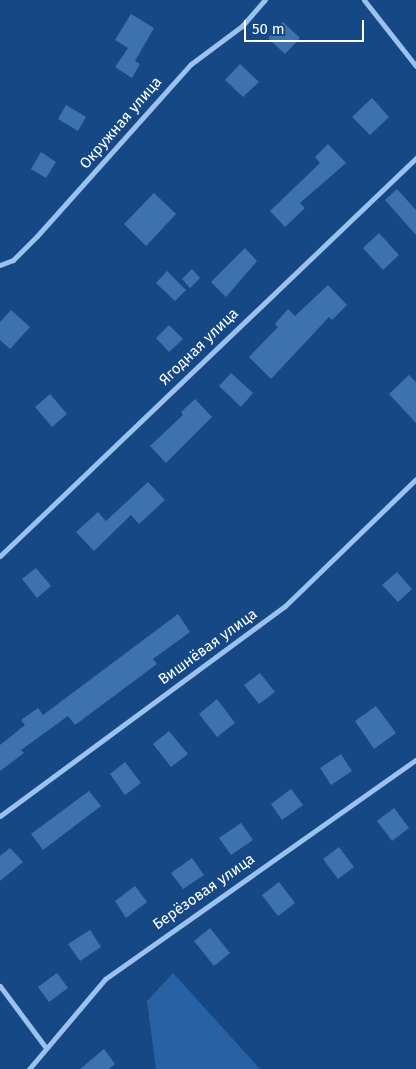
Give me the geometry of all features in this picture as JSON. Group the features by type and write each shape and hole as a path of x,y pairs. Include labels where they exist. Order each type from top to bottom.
{"street":[{"name":"Окружная улица","path":"0,265 13,260 37,236 122,144 154,101 185,70 242,26 265,0"},
{"path":"364,0 416,66"},
{"name":"Ягодная улица","path":"0,556 416,158"},
{"name":"Вишнёвая улица","path":"0,816 285,606 416,479"},
{"name":"Берёзовая улица","path":"29,1069 105,979 416,760"},
{"path":"0,986 46,1048"}],"shaded area":[{"path":"173,973 260,1069 156,1069 147,1001"}],"building":[{"path":"131,14 154,28 135,61 140,64 132,78 115,67 128,48 115,40"},
{"path":"283,22 300,38 285,54 268,38"},
{"path":"240,64 259,82 243,97 225,80"},
{"path":"372,98 389,117 370,135 352,117"},
{"path":"66,105 86,117 78,131 58,119"},
{"path":"328,144 346,163 300,203 305,208 285,227 270,211 320,163 315,157"},
{"path":"41,152 56,162 46,178 31,169"},
{"path":"397,189 416,210 416,235 385,200"},
{"path":"154,193 176,214 146,246 124,224"},
{"path":"379,233 399,255 383,270 363,248"},
{"path":"245,248 257,261 226,297 211,282"},
{"path":"192,269 200,278 190,288 182,279"},
{"path":"167,271 186,290 175,301 156,283"},
{"path":"328,285 347,305 332,320 329,317 271,379 249,357 278,327 275,324 288,309 295,316"},
{"path":"11,310 30,327 10,349 0,340 0,322"},
{"path":"169,325 183,339 169,352 156,338"},
{"path":"231,373 253,393 241,407 219,386"},
{"path":"409,375 416,382 416,423 389,394"},
{"path":"50,394 67,414 52,427 35,407"},
{"path":"195,399 212,417 166,463 150,446 183,415 181,412"},
{"path":"148,482 165,500 139,524 131,515 94,551 76,532 98,512 106,521"},
{"path":"36,568 51,586 37,598 22,579"},
{"path":"397,572 412,589 398,602 382,585"},
{"path":"178,614 190,632 153,659 157,664 75,725 68,716 21,750 24,753 0,771 0,745 25,725 21,720 38,708 43,715"},
{"path":"260,673 275,692 259,704 244,685"},
{"path":"217,699 235,723 217,737 199,714"},
{"path":"376,706 396,733 374,749 355,721"},
{"path":"169,731 188,754 171,767 153,744"},
{"path":"341,754 352,771 331,785 320,768"},
{"path":"125,762 141,783 125,795 110,774"},
{"path":"291,789 303,805 282,820 271,804"},
{"path":"89,791 101,806 43,850 31,834"},
{"path":"394,808 409,828 392,841 377,821"},
{"path":"241,823 253,840 231,855 219,838"},
{"path":"339,847 354,867 338,879 323,859"},
{"path":"10,848 23,862 0,881 0,856"},
{"path":"192,858 204,875 183,889 171,873"},
{"path":"279,882 295,903 278,916 262,895"},
{"path":"135,886 147,902 126,918 115,901"},
{"path":"210,928 230,953 214,966 194,941"},
{"path":"90,930 101,947 80,961 68,944"},
{"path":"57,973 68,988 49,1002 38,987"},
{"path":"104,1049 115,1064 109,1069 80,1069"}]}
